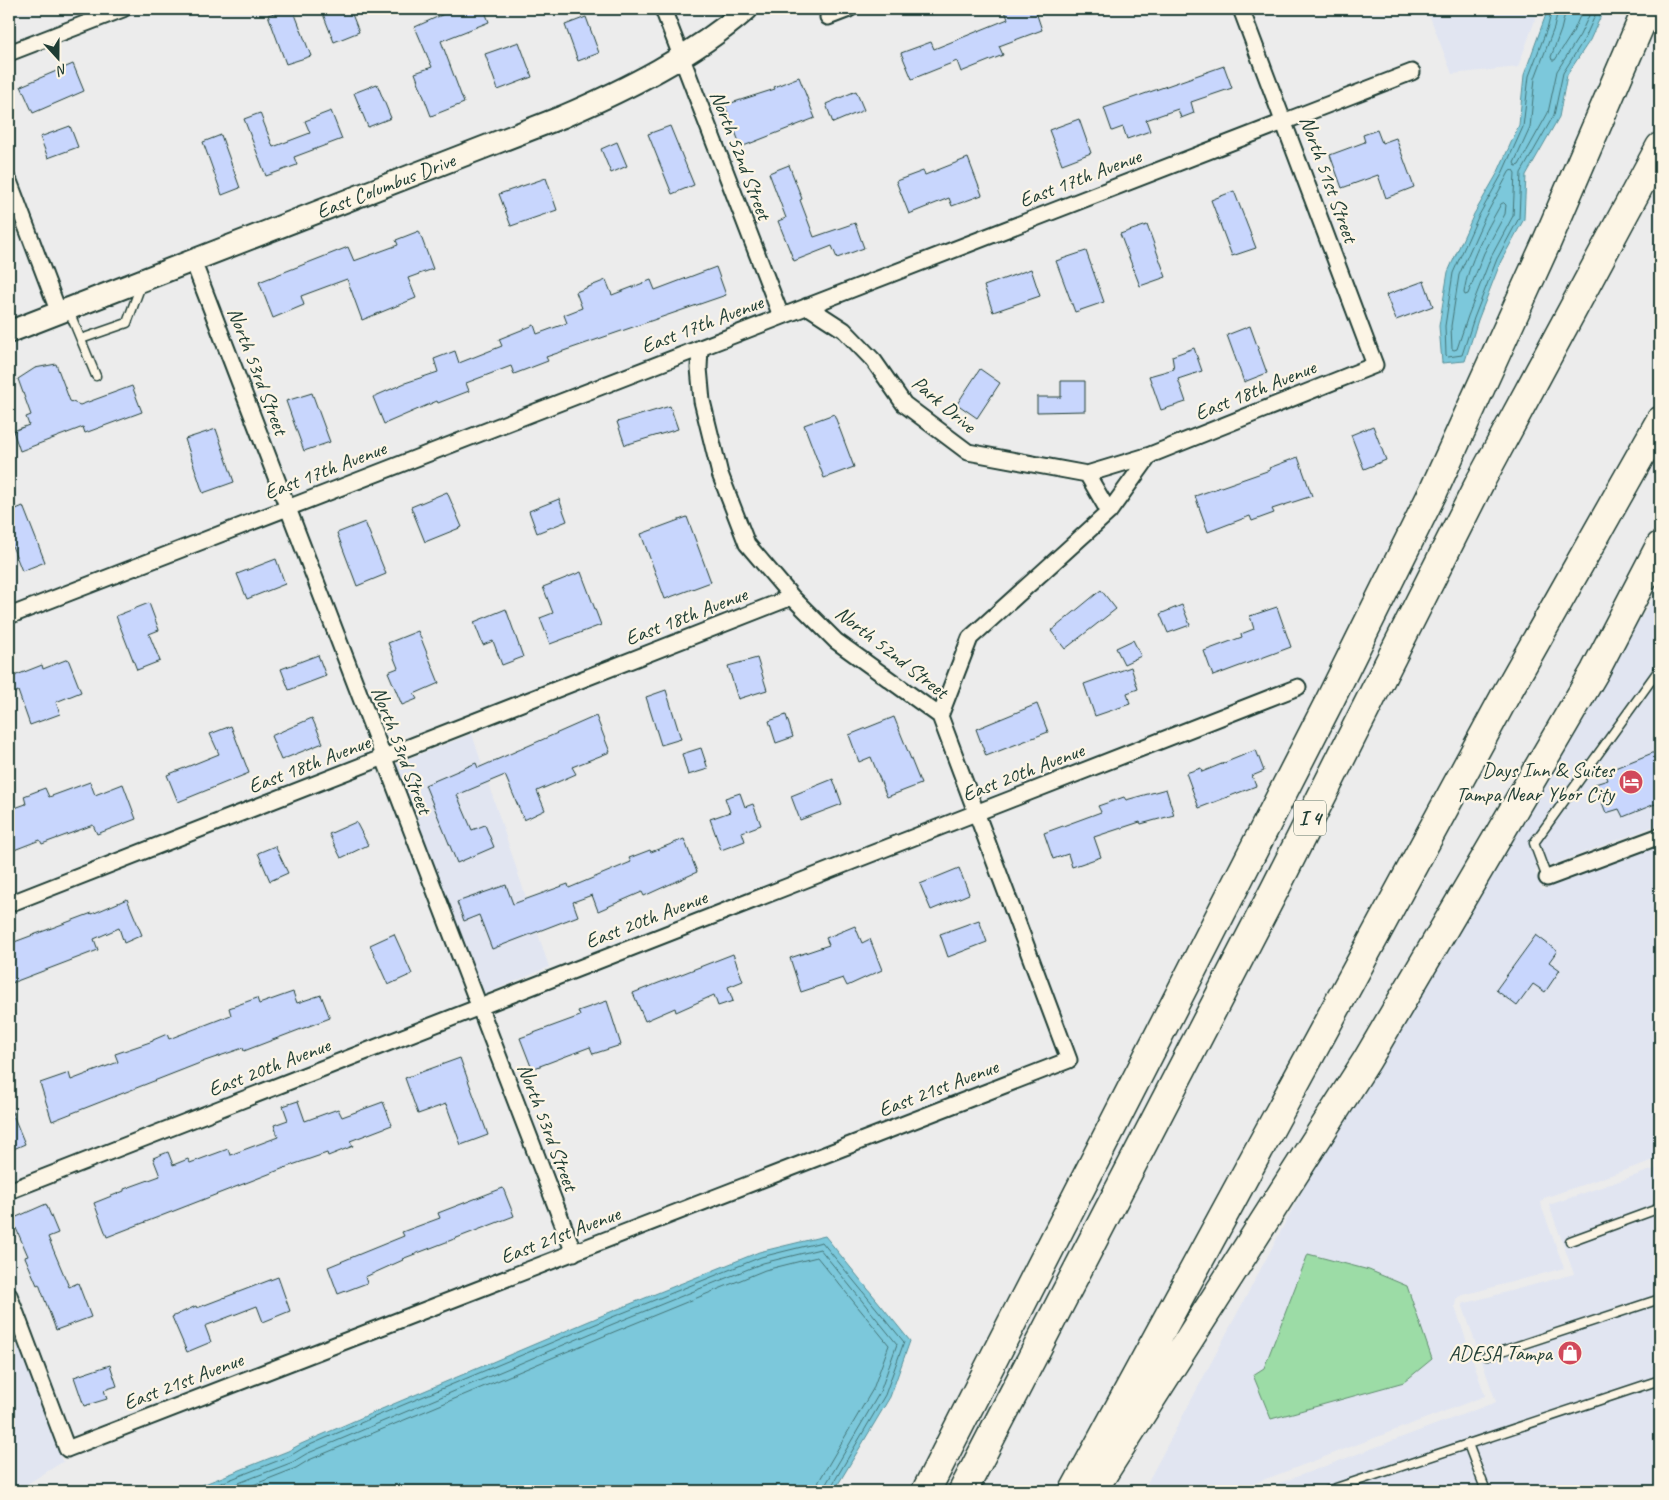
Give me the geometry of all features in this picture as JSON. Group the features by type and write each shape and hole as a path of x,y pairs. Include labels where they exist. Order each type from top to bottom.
{"highway":[{"path":"926,1491 1230,897 1434,490 1545,246 1647,9"},
{"name":"I 4","path":"963,1491 1271,898 1480,482 1660,147"},
{"path":"1074,1491 1505,696 1660,420"},
{"path":"1093,1491 1367,1060 1595,671 1660,546"}],"main road":[{"name":"East Columbus Drive","path":"9,332 562,117 596,102 681,57 747,9"}],"street":[{"path":"9,53 123,9"},
{"name":"North 52nd Street","path":"663,9 781,316"},
{"path":"828,17 849,9"},
{"name":"North 51st Street","path":"1241,9 1285,121 1375,365"},
{"name":"East 17th Avenue","path":"9,616 1412,72"},
{"path":"9,181 64,311"},
{"name":"North 53rd Street","path":"193,261 478,1008 574,1253"},
{"name":"Park Drive","path":"807,306 844,330 874,361 904,404 968,452 1087,474 1150,455"},
{"name":"North 52nd Street","path":"700,348 698,368 702,401 720,474 748,544 792,597 836,641 940,716 1068,1060"},
{"name":"East 18th Avenue","path":"1150,455 1375,365"},
{"path":"940,716 970,638 1109,512 1150,455"},
{"path":"1087,474 1109,512"},
{"name":"East 18th Avenue","path":"9,904 792,597"},
{"name":"East 20th Avenue","path":"9,1191 1298,688"},
{"path":"1547,878 1660,836"},
{"name":"East 21st Avenue","path":"9,1295 67,1449 1068,1060"}],"lane":[{"path":"81,339 127,322 142,280"},
{"path":"64,311 81,339 96,376"},
{"path":"1547,878 1534,843 1660,668"},
{"path":"1570,1241 1660,1208"},
{"path":"1487,1356 1660,1299"},
{"path":"1327,1491 1660,1380"},
{"path":"1468,1444 1486,1491"}],"shaded area":[{"path":"1427,9 1539,9 1518,67 1452,74"},
{"path":"1660,590 1660,824 1535,871 1542,890 1660,846 1660,1158 1544,1198 1541,1202 1542,1208 1564,1268 1460,1296 1456,1299 1455,1307 1485,1396 1234,1491 1143,1491 1336,1127 1612,660","holes":["1264,1368 1271,1419 1253,1375"]},
{"path":"472,734 549,967 483,995 395,764"},
{"name":"ADESA Tampa","path":"1660,1167 1660,1491 1259,1491 1496,1402 1462,1304 1574,1274 1549,1205"},
{"path":"9,1321 62,1461 64,1461 16,1491 9,1491"}],"green space":[{"path":"1308,1254 1369,1270 1407,1286 1432,1359 1404,1382 1271,1419 1253,1375 1264,1368"}],"water":[{"path":"1548,9 1604,9 1590,40 1567,75 1559,117 1526,175 1524,219 1501,261 1478,320 1465,361 1442,363 1439,326 1448,272 1474,214 1497,174 1519,125 1524,75"},
{"path":"825,1236 910,1341 890,1397 834,1491 187,1491 288,1451 370,1414 608,1313 759,1252"}],"building":[{"path":"293,9 311,56 286,64 268,15"},
{"path":"321,9 350,9 359,32 334,42"},
{"path":"455,9 484,9 489,22 441,41 464,103 431,116 415,73 432,67 415,27"},
{"path":"1004,9 1035,9 1042,30 999,46 1003,55 961,72 957,61 912,79 901,53 931,42 934,49 1008,19"},
{"path":"586,17 599,53 578,61 565,25"},
{"path":"519,42 532,77 498,90 485,54"},
{"path":"73,64 84,91 33,113 21,86"},
{"path":"1224,66 1232,88 1191,102 1194,113 1181,118 1178,109 1146,120 1150,131 1127,139 1123,127 1112,131 1104,108"},
{"path":"799,77 815,118 741,147 725,105 775,89 774,87"},
{"path":"377,84 391,118 368,127 354,93"},
{"path":"856,91 864,110 833,123 826,104"},
{"path":"331,111 342,139 294,157 297,165 266,176 244,119 260,113 273,147 310,133 305,121"},
{"path":"1079,119 1091,153 1062,164 1049,130"},
{"path":"70,126 78,147 48,158 40,137"},
{"path":"670,126 694,185 672,194 648,134"},
{"path":"1377,130 1382,143 1396,138 1414,187 1386,198 1378,175 1342,188 1330,155 1365,142 1363,135"},
{"path":"221,135 240,188 222,195 203,142"},
{"path":"617,142 627,166 611,173 601,149"},
{"path":"968,158 982,195 952,206 949,198 909,214 896,181 923,171 925,175"},
{"path":"789,165 814,237 855,223 864,248 837,258 832,246 794,261 778,221 786,218 769,173"},
{"path":"546,178 557,210 511,226 499,194"},
{"path":"1234,191 1256,248 1232,256 1211,200"},
{"path":"1147,225 1166,277 1140,286 1120,234"},
{"path":"419,231 433,269 408,278 416,298 362,320 347,279 301,296 304,305 273,318 259,282 348,247 354,261 398,245 396,240"},
{"path":"1086,251 1104,302 1075,312 1056,261"},
{"path":"716,267 726,295 546,357 548,361 514,374 511,366 466,383 469,391 438,403 437,401 384,424 373,397 405,383 438,372 434,359 455,351 459,363 502,346 499,339 534,325 537,334 567,323 564,315 582,308 576,292 606,280 612,295 651,280 655,290"},
{"path":"1031,269 1040,296 993,312 984,286"},
{"path":"1424,281 1433,306 1396,320 1386,295"},
{"path":"1250,326 1267,373 1244,382 1227,335"},
{"path":"1194,348 1202,371 1178,379 1186,402 1161,410 1149,376 1174,369 1172,356"},
{"path":"56,364 70,401 80,405 132,386 142,412 85,433 83,427 20,451 13,431 29,425 26,417 31,415 18,379 35,368"},
{"path":"980,369 1000,383 977,418 957,404"},
{"path":"1061,381 1085,381 1085,411 1037,412 1037,397 1061,397"},
{"path":"312,393 330,442 304,451 286,401"},
{"path":"670,406 678,429 625,445 617,422"},
{"path":"834,414 854,467 824,478 804,425"},
{"path":"1373,426 1386,460 1364,469 1351,435"},
{"path":"216,429 234,482 203,493 185,439"},
{"path":"1298,457 1312,496 1272,509 1274,513 1252,521 1250,516 1208,532 1195,496 1270,470 1269,468"},
{"path":"447,492 462,527 425,542 411,507"},
{"path":"559,499 567,521 537,533 529,511"},
{"path":"23,506 45,562 22,571 9,538 9,512"},
{"path":"687,517 711,582 665,599 641,534"},
{"path":"365,522 386,574 357,586 337,533"},
{"path":"276,559 285,584 247,599 237,574"},
{"path":"581,572 601,625 550,644 540,618 553,613 543,587"},
{"path":"1101,590 1116,609 1065,649 1051,631"},
{"path":"149,603 159,630 149,634 160,661 137,670 116,616"},
{"path":"1182,605 1190,625 1168,633 1160,614"},
{"path":"1277,607 1291,647 1213,676 1204,651 1242,637 1241,634 1254,629 1250,616"},
{"path":"506,609 523,657 502,665 493,641 483,645 474,622"},
{"path":"418,631 439,683 414,694 417,699 402,705 388,672 398,668 388,643"},
{"path":"1133,640 1141,656 1124,664 1116,648"},
{"path":"318,655 326,676 289,690 281,669"},
{"path":"757,658 767,690 738,699 728,666"},
{"path":"68,659 81,692 56,702 60,714 30,725 18,691 9,695 9,678 42,665 43,669"},
{"path":"1131,667 1138,689 1127,693 1130,704 1095,716 1084,684"},
{"path":"666,690 681,739 661,745 646,697"},
{"path":"1037,704 1048,732 986,756 976,729"},
{"path":"786,715 793,737 776,743 769,721"},
{"path":"596,716 610,752 572,767 576,774 537,791 545,810 524,820 505,775 457,795 472,830 485,825 494,847 457,863 425,785 476,763 478,768"},
{"path":"894,717 921,784 887,797 871,757 859,762 849,735"},
{"path":"312,718 323,743 281,760 271,736"},
{"path":"231,726 249,773 178,802 167,775 219,754 210,734"},
{"path":"701,748 708,769 688,775 682,754"},
{"path":"1256,750 1264,771 1252,776 1256,786 1199,808 1186,773 1201,768 1202,772"},
{"name":"Days Inn & Suites Tampa Near Ybor City","path":"1660,750 1660,802 1623,817 1619,809 1606,813 1595,784 1608,780 1605,772"},
{"path":"833,779 842,804 800,820 791,796"},
{"path":"90,782 95,795 123,784 136,819 97,834 93,825 42,844 40,840 9,852 9,810 26,804 24,796 45,788 49,797"},
{"path":"1166,789 1174,815 1141,824 1140,822 1094,837 1101,857 1072,867 1068,854 1053,859 1044,833 1101,812 1098,806 1124,797 1126,800"},
{"path":"740,793 745,807 753,804 761,825 742,832 745,841 721,850 710,819 730,812 725,798"},
{"path":"356,822 368,845 341,858 329,834"},
{"path":"684,839 697,872 644,896 642,892 598,911 592,895 573,902 578,916 492,949 479,915 464,921 457,902 506,885 513,904 568,884 569,888 631,862 629,858 650,850 651,852"},
{"path":"275,846 288,873 270,881 258,853"},
{"path":"959,868 969,894 931,910 920,884"},
{"path":"127,899 142,935 124,943 119,928 94,939 98,950 9,984 9,944 92,914"},
{"path":"979,920 987,942 948,957 940,934"},
{"path":"855,926 862,943 870,939 882,970 847,986 843,978 801,992 790,958 829,945 826,938"},
{"path":"394,934 412,974 388,985 370,945"},
{"path":"1536,935 1557,951 1549,962 1560,970 1545,992 1533,984 1517,1006 1496,990"},
{"path":"733,954 743,981 728,987 733,1001 718,1006 714,995 676,1012 675,1008 645,1021 633,993"},
{"path":"293,992 297,1003 321,995 330,1018 244,1051 243,1048 205,1061 52,1121 40,1083 69,1073 71,1080 118,1062 115,1054 153,1041 167,1034 169,1039 231,1015 229,1008 257,998 259,1004"},
{"path":"607,1001 621,1045 593,1054 590,1047 532,1069 520,1038 580,1016 578,1011"},
{"path":"460,1058 488,1135 461,1145 446,1104 418,1114 405,1078"},
{"path":"298,1101 305,1121 338,1109 342,1117 383,1102 392,1125 350,1141 353,1146 328,1156 327,1153 292,1165 107,1237 94,1203 124,1191 124,1189 160,1176 153,1158 168,1152 173,1165 188,1159 190,1163 228,1149 230,1155 278,1137 274,1125 288,1120 283,1106"},
{"path":"9,1105 25,1144 9,1151"},
{"path":"503,1188 514,1216 402,1259 365,1277 367,1283 338,1294 328,1267 404,1236 402,1232 440,1218 438,1213"},
{"path":"46,1204 58,1233 48,1237 69,1287 78,1283 91,1317 56,1330 39,1284 37,1285 25,1257 28,1256 12,1219"},
{"path":"278,1277 290,1311 263,1322 257,1306 205,1326 211,1342 187,1352 172,1317 196,1306 197,1308"},
{"path":"110,1365 117,1386 104,1390 107,1399 84,1406 74,1377"}],"place":[{"name":"Days Inn & Suites Tampa Near Ybor City","path":"1631,782"},
{"name":"ADESA Tampa","path":"1570,1353"}]}
